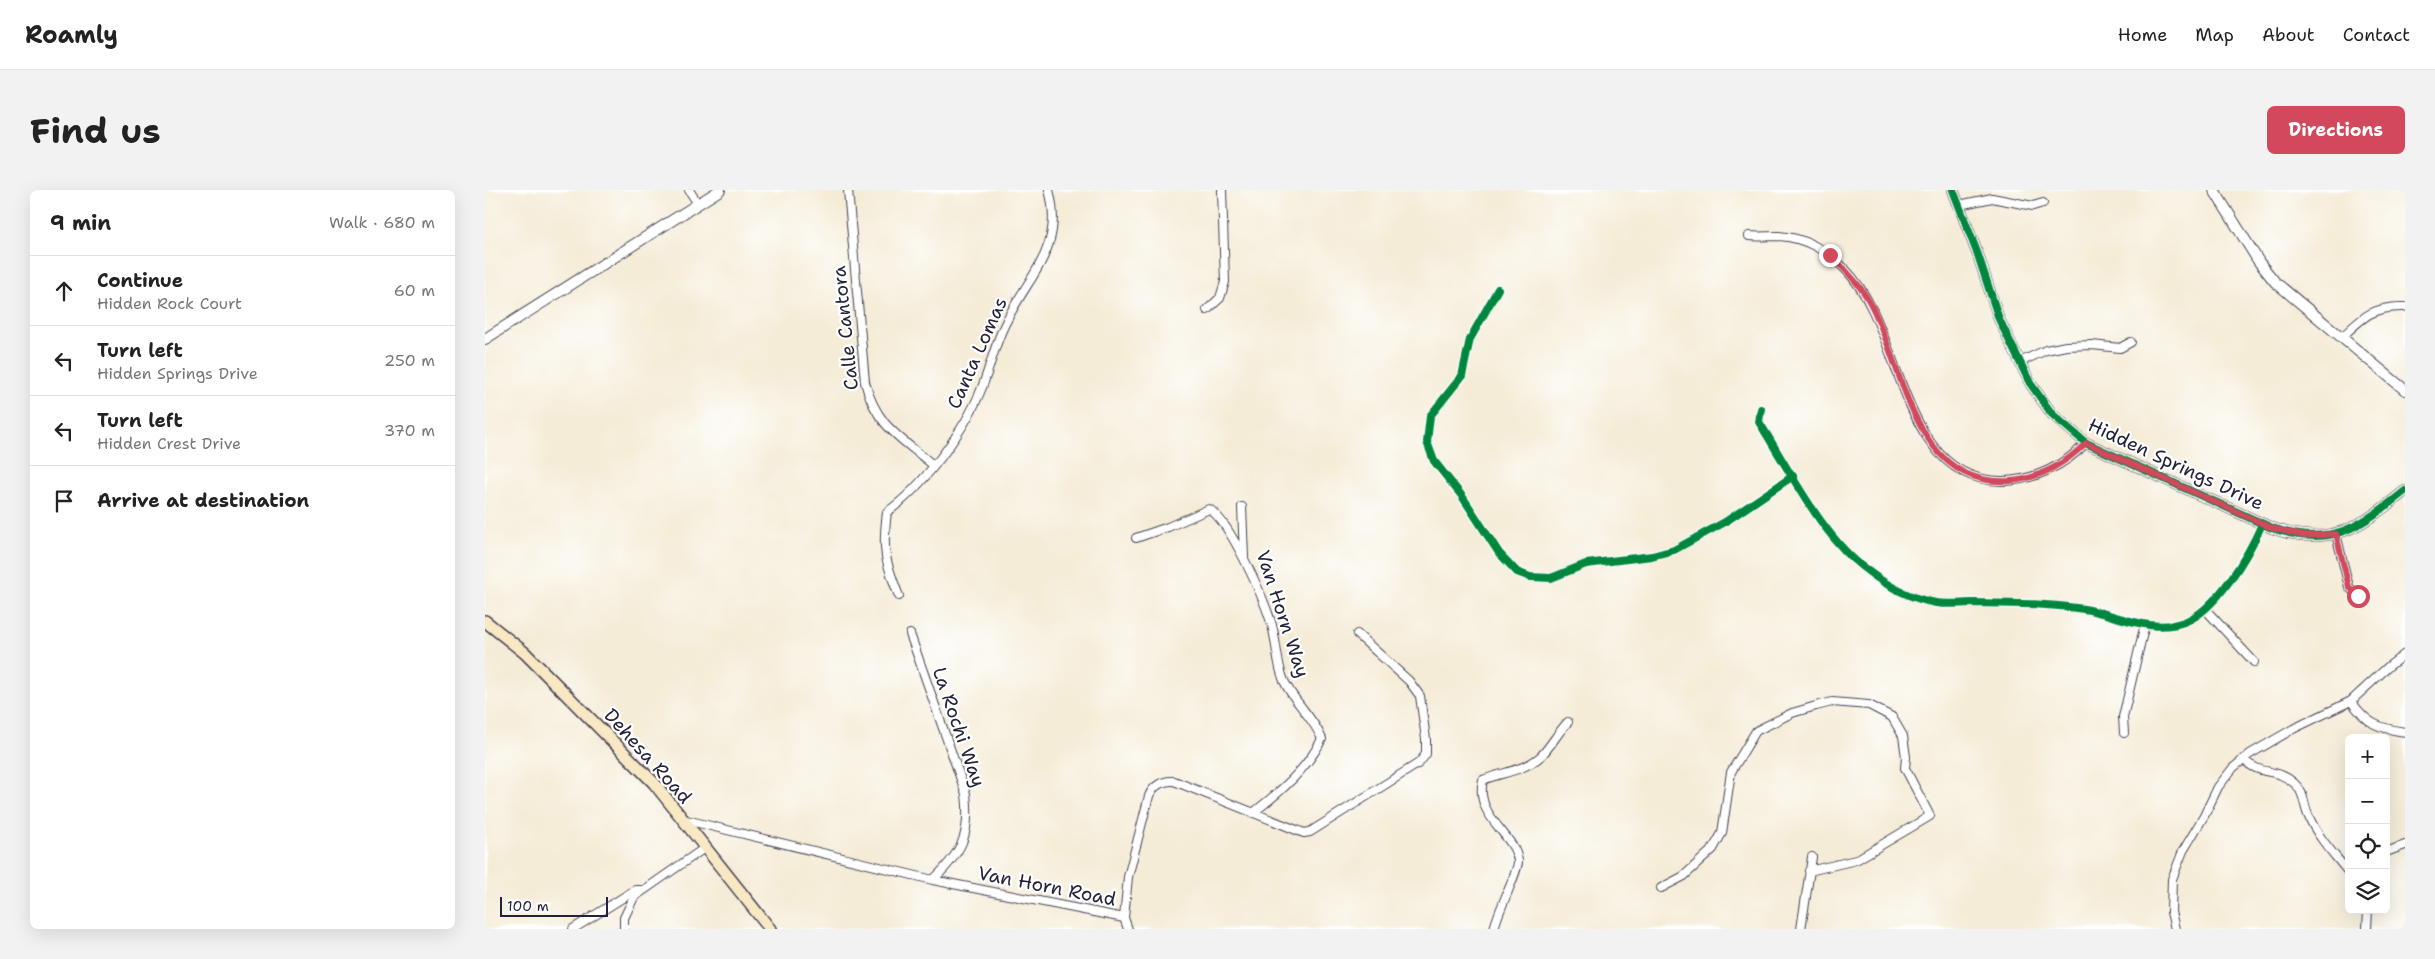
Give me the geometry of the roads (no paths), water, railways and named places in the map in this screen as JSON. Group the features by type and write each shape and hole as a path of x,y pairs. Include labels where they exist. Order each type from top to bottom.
{"main road":[{"name":"Dehesa Road","path":"485,622 525,653 654,783 770,929"}],"street":[{"path":"689,190 698,204"},
{"path":"485,338 720,190"},
{"name":"Calle Cantora","path":"848,190 865,382 870,402 884,424 933,465"},
{"name":"Canta Lomas","path":"899,596 884,555 883,540 887,512 903,500 933,465 959,431 972,410 1004,325 1046,253 1054,222 1053,204 1049,190"},
{"path":"1207,310 1220,298 1225,282 1222,190"},
{"name":"Hidden Springs Drive","path":"1953,190 1978,255 1999,319 2030,383 2044,404 2064,426 2086,443 2262,524 2282,532 2304,536 2336,534 2367,521 2405,491"},
{"path":"2214,190 2259,262 2275,282 2405,390"},
{"path":"1959,206 1992,198 2033,206 2043,203"},
{"path":"1749,236 1781,236 1809,242 1830,255 1848,272 1860,287 1875,313 1923,432 1939,454 1954,466 1979,478 1998,481 2016,480 2032,476 2059,464 2074,455 2086,443"},
{"path":"1498,289 1470,338 1462,376 1430,416 1427,442 1434,461 1462,496 1499,553 1517,572 1531,577 1551,578 1587,564 1652,556 1673,550 1725,522 1793,476"},
{"path":"2341,338 2367,314 2386,306 2405,307"},
{"path":"2020,362 2046,350 2066,346 2092,345 2119,348 2131,342"},
{"path":"1761,409 1759,422 1819,518 1846,553 1879,579 1901,591 1937,603 2053,605 2085,609 2145,624 2160,626 2176,624 2192,619 2206,610 2245,558 2262,524"},
{"name":"Van Horn Way","path":"1242,507 1245,562 1271,621 1279,668 1285,683 1314,721 1323,739 1314,754 1281,791 1253,813"},
{"path":"1136,538 1168,527 1209,508 1216,513 1238,547 1245,562"},
{"path":"2336,534 2349,587 2358,596"},
{"path":"2206,610 2254,662"},
{"path":"2124,733 2123,717 2145,624"},
{"name":"La Rochi Way","path":"910,634 966,794 968,808 965,837 953,860 933,880"},
{"name":"Van Horn Road","path":"682,819 933,880 1124,918 1128,877 1151,790 1161,783 1174,781 1299,832 1310,832 1419,763 1426,754 1426,739 1420,696 1409,681 1357,634"},
{"path":"2175,929 2171,912 2170,892 2172,879 2183,851 2204,816 2218,787 2233,768 2243,759 2293,729 2351,701 2405,654"},
{"path":"2351,701 2360,714 2375,725 2405,732"},
{"path":"1661,888 1684,876 1713,849 1722,833 1731,772 1756,731 1792,713 1832,702 1869,705 1892,716 1899,725 1903,736 1905,768 1930,816 1856,860 1809,871"},
{"path":"1494,929 1497,915 1519,864 1517,855 1492,819 1483,800 1480,792 1483,780 1522,768 1532,762 1542,755 1568,722"},
{"path":"2243,759 2260,772 2281,774 2295,783 2304,796 2308,815 2317,834 2345,864"},
{"path":"2390,851 2405,845"},
{"path":"624,929 624,918 630,903 643,890 706,847"},
{"path":"1801,929 1812,857"},
{"path":"573,929 635,890 643,890"},
{"path":"2367,929 2368,914"},
{"path":"1124,918 1128,929"}]}
